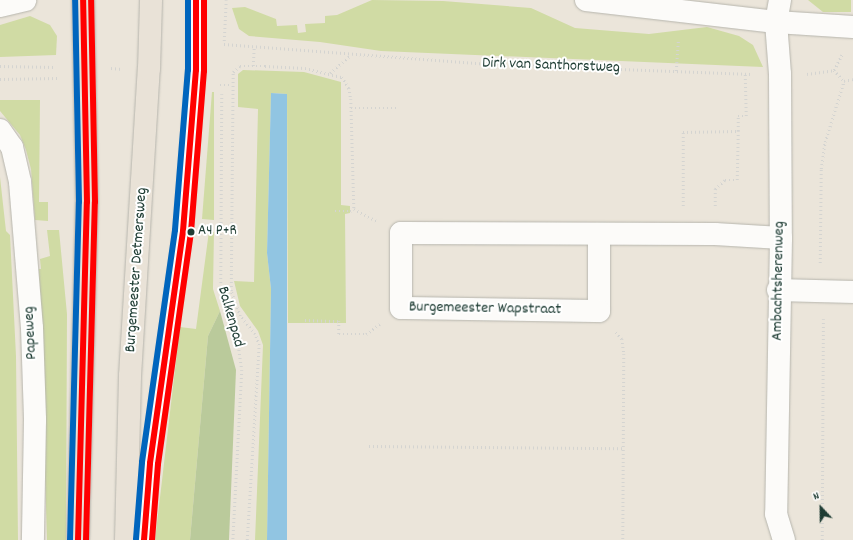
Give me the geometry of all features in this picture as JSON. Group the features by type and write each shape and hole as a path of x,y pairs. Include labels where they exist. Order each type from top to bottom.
{"main road":[{"path":"78,540 87,210 86,79 83,0"},
{"name":"Burgemeester Detmersweg","path":"126,540 130,376 149,69 151,0"}],"street":[{"path":"0,6 25,0"},
{"path":"586,0 776,22 851,27"},
{"name":"Ambachtsherenweg","path":"780,0 776,22 780,74 781,238 778,290 776,514 784,540"},
{"name":"Papeweg","path":"0,130 12,147 20,182 30,298 34,420 33,540"},
{"name":"Burgemeester Wapstraat","path":"599,311 401,308 401,233 599,235 715,234 781,238"},
{"path":"599,235 599,311"},
{"path":"778,290 853,292"}],"lane":[{"path":"144,540 150,463 183,231 194,83 196,0"}],"path":[{"name":"Dirk van Santhorstweg","path":"226,0 224,44 489,64 745,74 822,74 834,70"},
{"path":"844,81 834,70 842,54 851,27"},
{"path":"253,66 254,46"},
{"path":"330,73 351,54"},
{"path":"247,540 259,345 255,334 240,316 231,291 232,72 240,66 305,68 342,77 349,88 351,108 354,209 350,211 335,211"},
{"path":"715,234 715,190 725,180 737,180 738,116 746,116 745,74"},
{"name":"Balkenpad","path":"222,78 220,291 238,342 242,370 233,540"},
{"path":"0,79 86,79"},
{"path":"844,81 853,79"},
{"path":"822,540 821,169 825,142 844,81"},
{"path":"194,83 232,85"},
{"path":"351,108 397,108"},
{"path":"683,235 684,132 738,131"},
{"path":"305,320 339,321 339,334 366,334 401,308"},
{"path":"599,311 622,339 623,540"},
{"path":"368,446 623,448"}],"green space":[{"path":"372,0 443,1 531,8 575,28 649,34 707,27 739,36 753,45 763,67 381,51 320,42 249,36 239,29 232,8 245,7 276,19 277,26 297,25 298,33 306,32 305,24 325,23 325,16 337,15"},
{"path":"808,0 851,0 851,12 823,12"},
{"path":"30,16 50,25 57,36 56,55 0,57 0,25"},
{"path":"243,70 304,72 341,82 341,205 350,206 350,213 345,214 346,323 288,323 287,94 271,93 267,253 271,289 267,540 255,540 263,345 258,331 240,306 234,281 254,282 258,109 238,107 238,74"},
{"path":"212,92 214,92 214,220 202,219"},
{"path":"0,100 40,100 39,202 48,202 48,221 35,220 31,169 26,150 20,135 0,111"},
{"path":"0,177 6,231 10,235 16,356 18,540 0,540"},
{"path":"47,230 59,230 67,314 66,540 47,540 39,269 41,269 40,259 50,256"},
{"path":"209,231 214,232 213,289 220,311 208,336 190,540 155,540 180,327 196,329"},
{"path":"220,311 236,370 229,540 190,540 208,336"}],"water":[{"path":"271,93 287,94 287,540 267,540 271,289 267,253"}],"transit line":[{"path":"70,540 79,202 75,0"},
{"path":"78,540 87,202 83,0"},
{"path":"86,540 95,202 91,0"},
{"path":"136,539 142,462 175,230 188,70 188,0"},
{"path":"144,540 150,463 183,231 196,70 196,0"},
{"path":"152,540 158,464 191,232 204,71 204,0"}],"place":[{"name":"A4 P+R","path":"191,232"}]}
